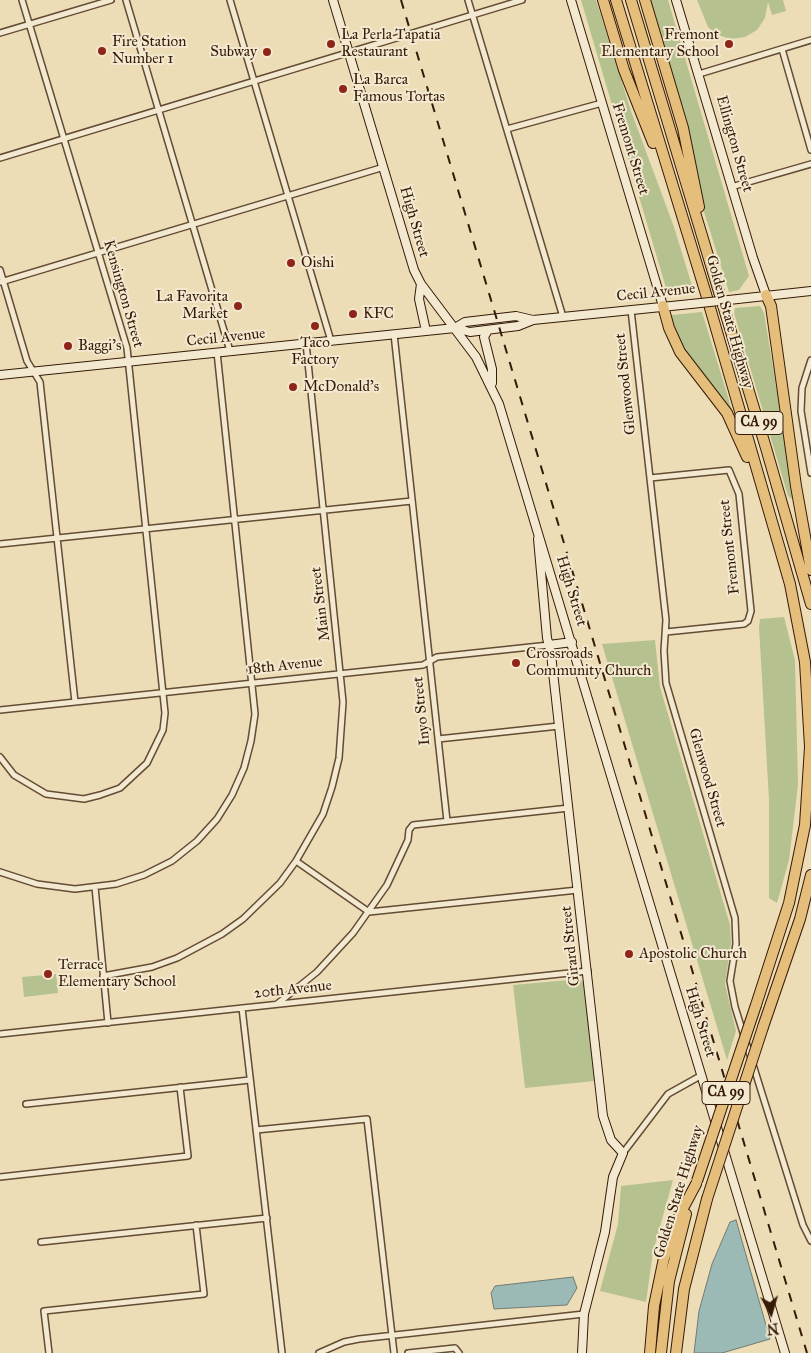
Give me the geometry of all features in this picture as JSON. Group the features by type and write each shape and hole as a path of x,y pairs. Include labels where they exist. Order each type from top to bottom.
{"highway":[{"path":"603,0 624,70 649,135 668,173"},
{"name":"Golden State Highway","path":"616,0 706,294 790,584 801,634 808,694 810,747 808,799 799,860 782,925 675,1252 669,1281 661,1353"},
{"name":"Golden State Highway","path":"631,0 811,604"},
{"path":"645,0 682,128 704,243"},
{"path":"766,295 771,306 796,486 811,570"},
{"path":"663,306 669,328 680,352 719,400 735,427 770,513"},
{"name":"Golden State Highway","path":"676,1353 684,1289 707,1199 800,919 811,875"},
{"path":"650,1353 654,1306 664,1258 680,1214 697,1182"}],"main road":[{"name":"High Street","path":"333,0 414,270 421,284 476,357 492,388 572,642 785,1353"},
{"name":"Fremont Street","path":"570,0 663,306"},
{"name":"Ellington Street","path":"676,0 731,187 766,295"},
{"path":"421,284 419,299 426,331"},
{"name":"Cecil Avenue","path":"0,375 455,328 470,332 518,326 534,320 563,316 811,291"},
{"name":"Cecil Avenue","path":"455,328 465,322 516,316 534,320"},
{"path":"488,330 484,337 492,369 492,388"},
{"name":"Girard Street","path":"537,528 603,1116 611,1140 623,1153"},
{"name":"18th Avenue","path":"549,645 572,642"},
{"path":"582,1353 584,1314 605,1232 613,1178 623,1153"}],"street":[{"name":"Kensington Street","path":"0,757 14,775 46,794 84,799 120,788 147,763 156,748 163,730 164,693 127,348 22,0"},
{"path":"0,33 111,0"},
{"path":"126,0 194,224 230,351"},
{"path":"230,0 331,341"},
{"path":"468,0 563,316"},
{"path":"0,158 522,0"},
{"path":"699,74 811,40"},
{"path":"782,49 811,150"},
{"path":"507,129 602,103"},
{"path":"731,187 811,164"},
{"path":"2,281 384,167"},
{"path":"0,270 27,361 40,382 75,702"},
{"name":"Glenwood Street","path":"631,310 666,632 664,659 666,683 735,918 736,944 730,981 732,997 803,1225 811,1241"},
{"name":"Inyo Street","path":"394,334 447,821"},
{"name":"Main Street","path":"103,976 152,967 178,958 222,934 263,902 296,861 323,814 332,787 343,731 341,674 322,510 306,343"},
{"path":"0,872 46,886 74,889 95,888 134,879 163,866 197,841 217,819 232,795 244,768 255,714 253,683 217,352"},
{"path":"811,360 802,388 801,411 811,474"},
{"name":"Fremont Street","path":"650,478 729,470 739,494 751,611 748,621 744,624 666,632"},
{"path":"0,544 412,501"},
{"name":"18th Avenue","path":"0,710 423,665 437,657 549,645"},
{"path":"438,739 559,726"},
{"path":"276,1004 317,972 348,939 369,912 387,885 408,840 409,830 413,825 569,808"},
{"path":"296,861 369,912 578,890"},
{"path":"95,888 108,1023"},
{"name":"20th Avenue","path":"0,1034 588,971"},
{"path":"242,1008 282,1353"},
{"path":"623,1153 668,1094 702,1075"},
{"path":"26,1104 250,1080"},
{"path":"0,1177 188,1156 180,1087"},
{"path":"256,1130 367,1118 394,1353"},
{"path":"41,1242 266,1218"},
{"path":"48,1353 44,1311 204,1294 196,1225"},
{"path":"319,1353 344,1342 584,1314"},
{"path":"408,1353 455,1348 459,1353"}],"green space":[{"path":"581,0 596,0 631,111 674,227 694,292 679,294 666,288"},
{"path":"650,0 668,0 749,276 739,290 729,292 700,199"},
{"path":"697,0 783,0 786,11 772,15 768,2 765,18 757,30 745,37 730,39 716,34 708,27"},
{"path":"760,306 764,313 794,495 791,499 788,496 734,313 735,308"},
{"path":"702,312 736,423 682,350 670,318 672,315"},
{"path":"784,617 795,660 798,785 789,860 777,903 769,898 769,800 759,627 760,619"},
{"path":"655,640 660,687 730,925 731,943 725,984 736,1031 727,1060 602,644"},
{"path":"56,974 58,993 24,997 22,977"},
{"path":"580,979 584,983 595,1081 525,1088 513,985"},
{"path":"673,1180 653,1252 646,1302 600,1291 618,1224 621,1186"}],"water":[{"path":"736,1220 770,1339 722,1353 694,1353 699,1311 712,1264 730,1222"},
{"path":"573,1277 577,1288 567,1305 494,1309 491,1293 495,1286"}],"railway":[{"path":"401,0 807,1353"}],"place":[{"name":"La Perla Tapatia Restaurant","path":"331,44"},
{"name":"Fremont Elementary School","path":"729,44"},
{"name":"Fire Station Number 1","path":"102,51"},
{"name":"Subway","path":"267,52"},
{"name":"La Barca Famous Tortas","path":"343,89"},
{"name":"Oishi","path":"291,263"},
{"name":"La Favorita Market","path":"238,306"},
{"name":"KFC","path":"353,314"},
{"name":"Taco Factory","path":"315,326"},
{"name":"Baggi's","path":"68,346"},
{"name":"McDonald's","path":"293,387"},
{"name":"Crossroads Community Church","path":"516,663"},
{"name":"Apostolic Church","path":"629,954"},
{"name":"Terrace Elementary School","path":"48,974"}]}
